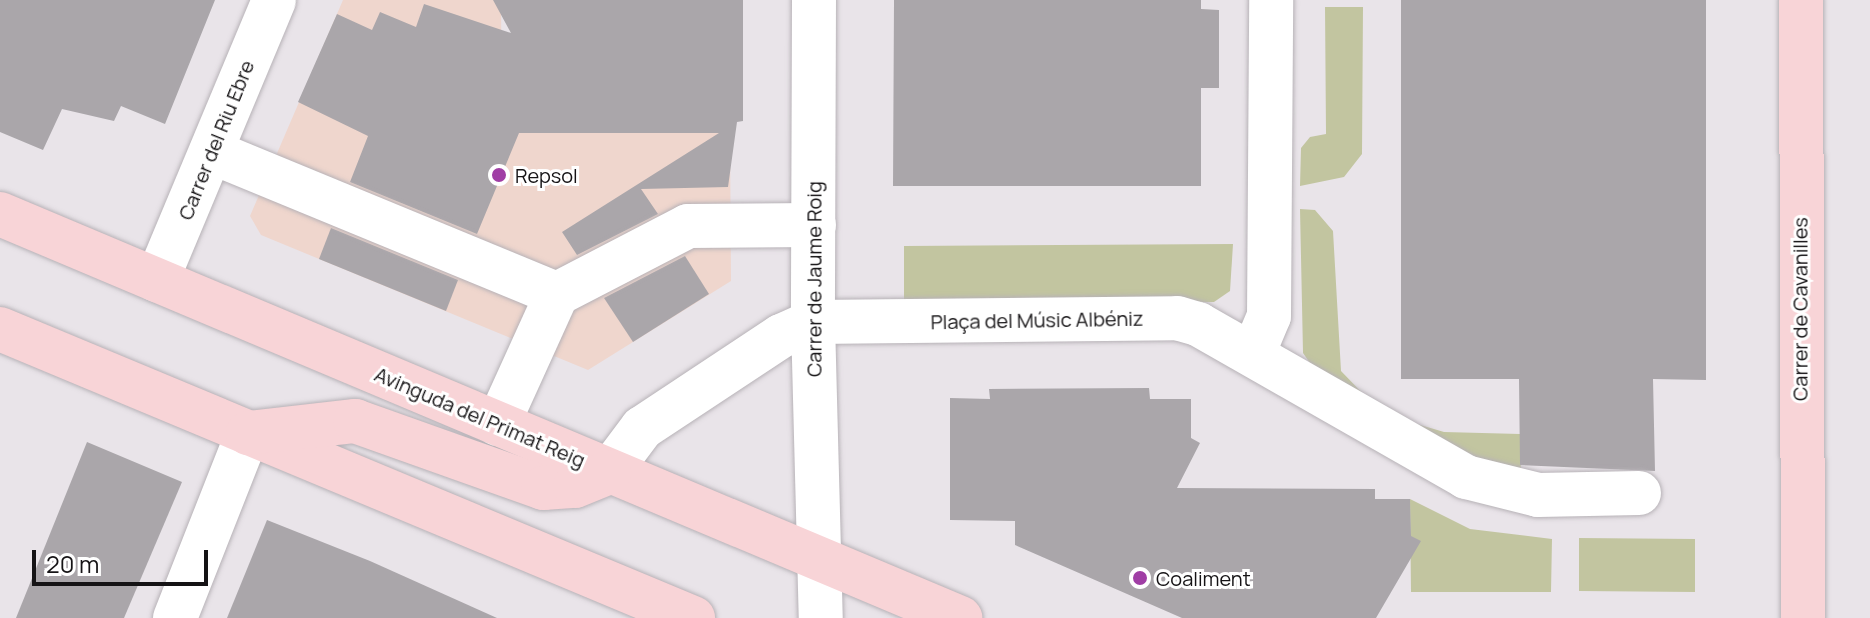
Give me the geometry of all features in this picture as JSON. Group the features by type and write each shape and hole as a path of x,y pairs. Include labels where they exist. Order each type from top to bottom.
{"main road":[{"name":"Carrer de Cavanilles","path":"1801,0 1803,618"},
{"name":"Avinguda del Primat Reig","path":"0,214 960,618"},
{"path":"0,329 693,618"},
{"path":"248,433 355,421 543,488 575,486 609,472"}],"street":[{"name":"Carrer del Riu Ebre","path":"157,280 274,0"},
{"name":"Carrer de Jaume Roig","path":"814,0 813,322 821,618"},
{"path":"1253,354 1269,316 1271,0"},
{"path":"212,152 557,294"},
{"path":"498,424 557,294 688,226 814,225"},
{"name":"Plaça del Músic Albéniz","path":"813,322 1177,318 1253,354 1466,477 1498,489 1538,495 1639,493"},
{"path":"609,472 642,428 781,336 813,322"},
{"path":"175,618 248,433"}],"shaded area":[{"name":"Repsol","path":"343,0 501,0 502,133 730,131 731,281 588,370 261,235 250,216"}],"green space":[{"path":"1325,7 1363,7 1362,154 1344,177 1300,186 1301,148 1310,137 1326,134"},
{"path":"1300,209 1315,210 1333,231 1341,371 1369,400 1312,366 1303,353"},
{"path":"1233,244 1230,291 1214,302 904,305 904,246"},
{"path":"1410,422 1444,432 1520,434 1521,472 1489,464"},
{"path":"1410,499 1470,529 1552,539 1551,592 1411,592"},
{"path":"1579,538 1695,539 1695,592 1579,591"}],"building":[{"path":"0,0 215,0 165,124 121,106 114,121 62,109 43,150 0,132"},
{"path":"493,0 743,0 743,121 737,122 728,187 641,189 658,214 577,255 562,232 719,133 519,133 477,234 350,182 368,136 298,102 337,14 372,30 380,12 416,27 424,4 511,33"},
{"path":"894,0 1201,0 1201,9 1219,10 1219,88 1201,88 1201,186 893,186"},
{"path":"1401,0 1706,0 1706,380 1653,379 1655,471 1520,465 1519,379 1401,379"},
{"path":"331,228 458,280 446,311 319,259"},
{"path":"685,256 709,294 633,342 604,298"},
{"path":"1149,388 1150,399 1191,399 1191,438 1200,443 1177,488 1375,489 1375,499 1410,499 1411,536 1421,541 1376,618 1182,618 1015,545 1015,521 950,520 950,398 990,399 989,389"},
{"path":"87,442 182,482 124,618 16,618"},
{"path":"267,520 370,561 497,618 227,618"}],"place":[{"name":"Repsol","path":"499,175"},
{"name":"Coaliment","path":"1140,578"}]}
